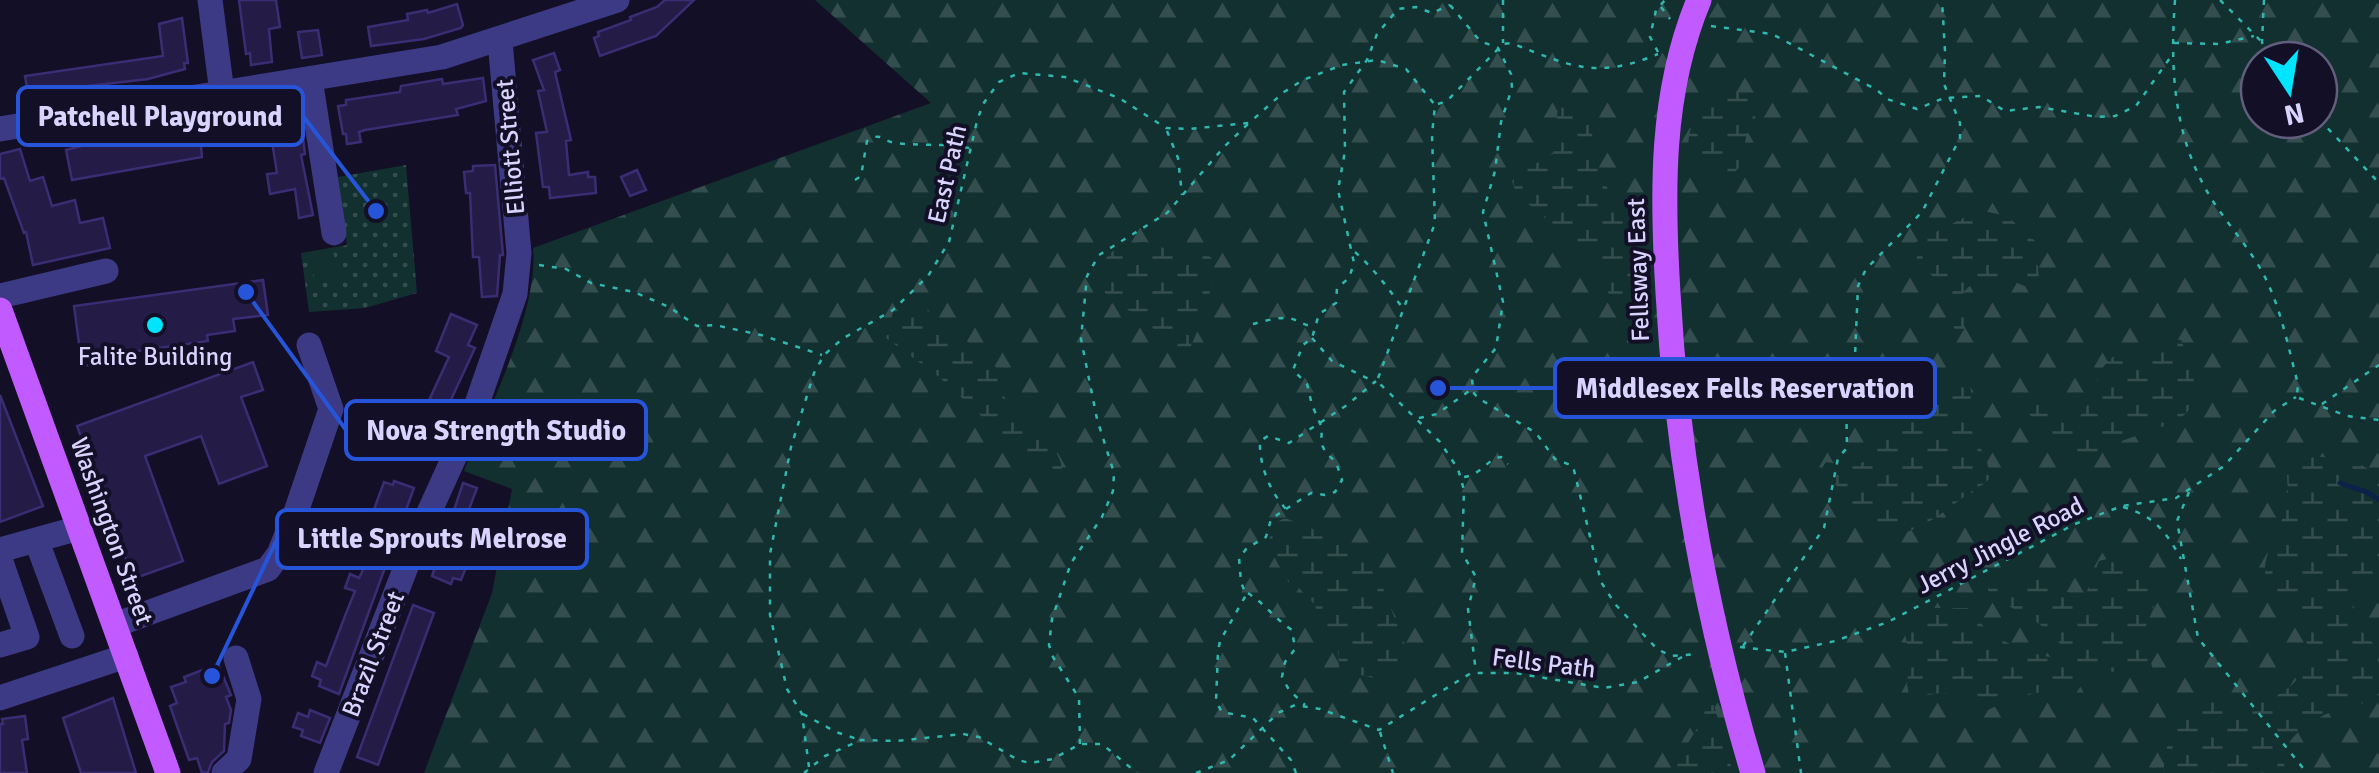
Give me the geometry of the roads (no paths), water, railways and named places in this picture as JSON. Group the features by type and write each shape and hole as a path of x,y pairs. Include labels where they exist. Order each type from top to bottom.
{"main road":[{"name":"Fellsway East","path":"1699,0 1690,25 1670,54 1672,101 1664,164 1666,264 1679,440 1719,651 1753,773"},
{"name":"Washington Street","path":"0,310 168,773"}],"street":[{"path":"210,0 222,93"},
{"path":"0,129 457,54 500,41 587,5 616,0"},
{"name":"Elliott Street","path":"500,41 519,259"},
{"path":"310,79 334,233"},
{"name":"Brazil Street","path":"326,773 416,541 472,418 512,306 519,259"},
{"path":"0,296 106,271"},
{"path":"114,625 268,570 296,512 330,409 309,345"},
{"path":"0,550 79,528"},
{"path":"38,542 72,636"},
{"path":"0,559 27,637 0,645"},
{"path":"0,698 126,656"},
{"path":"224,773 239,758 249,699 236,658"}],"waterway":[{"path":"2340,483 2379,500"}],"place":[{"name":"Patchell Playground","path":"376,211"},
{"name":"Nova Strength Studio","path":"246,292"},
{"name":"Falite Building","path":"155,325"},
{"name":"Middlesex Fells Reservation","path":"1438,388"},
{"name":"Little Sprouts Melrose","path":"212,676"}]}
